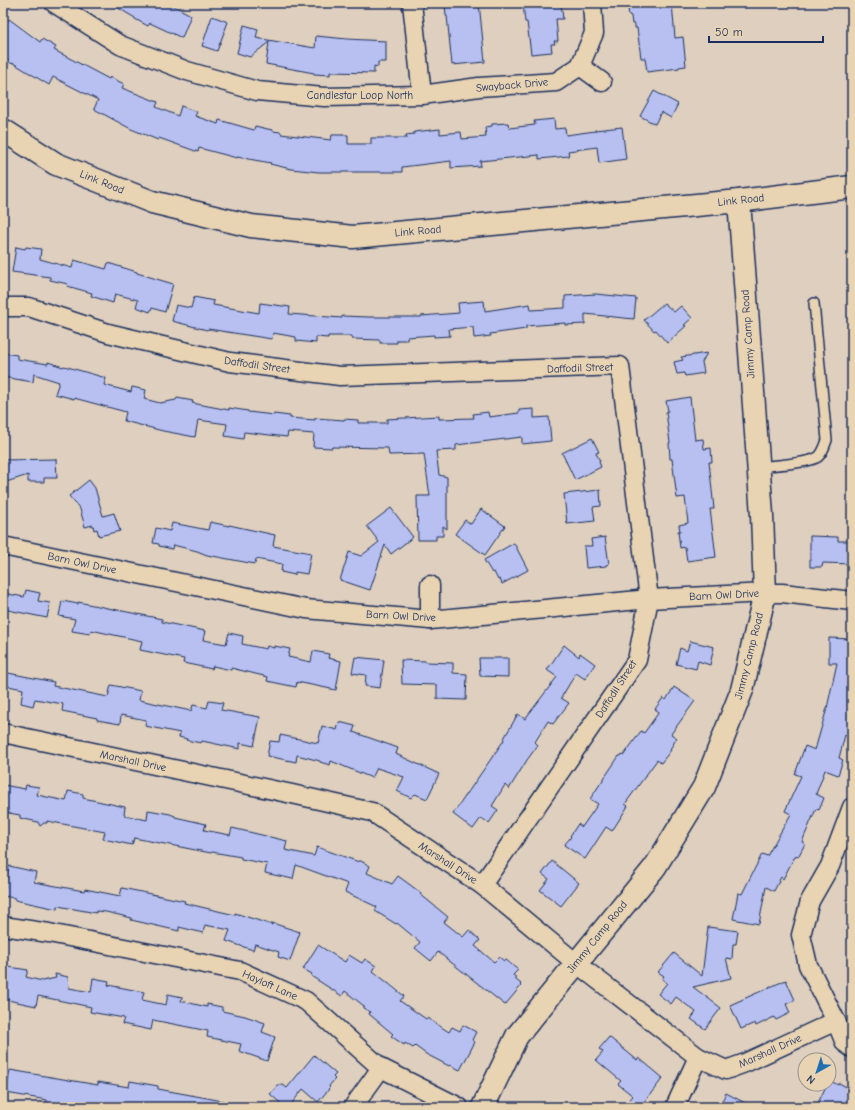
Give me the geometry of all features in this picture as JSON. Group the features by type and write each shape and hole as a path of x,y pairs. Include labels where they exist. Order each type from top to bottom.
{"street":[{"name":"Candlestar Loop North","path":"54,3 120,45 187,71 257,91 324,97 422,95"},
{"path":"412,3 422,95"},
{"path":"592,3 594,33 580,66 602,82"},
{"name":"Swayback Drive","path":"422,95 479,87 556,82 580,66"},
{"name":"Link Road","path":"3,130 56,164 152,202 251,226 353,237 739,201 852,187"},
{"name":"Jimmy Camp Road","path":"482,1107 517,1036 655,868 704,788 742,690 765,593 762,515 739,201"},
{"name":"Daffodil Street","path":"3,307 29,307 108,333 230,362 340,376 620,366 649,599 637,660 482,885"},
{"name":"Barn Owl Drive","path":"3,546 306,609 430,620 649,599 765,593 782,593 852,601"},
{"path":"430,585 430,620"},
{"name":"Marshall Drive","path":"3,733 372,812 482,885 576,963 698,1057 726,1070 745,1063 836,1021"},
{"path":"852,807 830,866 810,901 801,935 808,965 836,1021 845,1043 852,1048"},
{"name":"Hayloft Lane","path":"3,926 49,933 240,971 306,1001 381,1068 459,1107"},
{"path":"674,1107 698,1057"},
{"path":"353,1107 381,1068"}],"lane":[{"path":"758,467 809,462 819,457 824,449 827,440 814,304"}],"building":[{"path":"110,3 168,3 191,15 182,38 150,23 148,26"},
{"path":"445,3 479,3 485,62 452,65"},
{"path":"523,3 561,3 563,19 556,19 558,41 554,41 555,44 551,44 552,52 531,54"},
{"path":"627,3 672,3 675,38 683,37 686,66 647,72 645,58 641,58 637,28 635,28 635,24 632,24"},
{"path":"212,16 228,22 217,51 202,46"},
{"path":"9,19 40,42 42,39 56,47 54,50 109,79 110,77 124,84 122,88 158,102 156,107 178,116 181,106 197,112 195,116 218,124 219,120 254,130 255,126 281,132 281,134 331,140 332,135 348,135 348,144 371,144 371,138 407,138 406,135 414,134 414,132 440,129 440,134 461,132 462,139 486,137 485,127 492,126 492,124 508,123 509,128 535,125 534,121 554,119 555,129 565,128 566,135 622,127 626,159 599,163 597,147 568,151 569,156 539,159 539,155 480,161 481,166 451,168 451,161 402,167 402,172 319,172 291,169 270,164 271,163 237,158 199,148 198,152 159,138 158,140 131,129 94,109 98,100 53,77 49,85 13,63 12,64 3,57 3,27"},
{"path":"244,25 258,29 256,38 315,48 316,36 386,41 386,62 378,62 378,67 374,66 374,73 330,72 330,75 314,74 266,64 269,42 250,57 237,53"},
{"path":"654,91 678,104 671,118 661,112 655,124 640,116"},
{"path":"16,247 25,249 26,247 41,249 40,259 72,268 74,260 106,269 108,263 173,284 165,312 152,308 150,312 136,307 138,300 115,294 113,303 91,296 92,293 67,286 68,284 50,280 50,277 12,272"},
{"path":"596,294 636,298 634,319 585,314 585,324 565,325 565,323 526,326 526,329 490,334 491,336 474,338 473,327 449,329 450,336 434,337 434,335 407,337 407,340 397,340 397,343 380,343 380,340 352,339 352,336 328,336 328,338 316,337 316,343 296,341 296,337 273,333 272,339 207,330 172,321 176,305 191,308 194,297 214,301 213,305 259,313 260,303 290,307 289,314 342,318 342,316 421,317 459,313 458,303 484,301 485,311 530,304 531,310 565,308 565,296"},
{"path":"664,303 674,312 681,306 692,318 684,325 686,326 667,343 656,330 654,331 644,320"},
{"path":"3,353 17,355 17,359 48,364 48,362 106,378 104,385 131,392 132,387 146,390 144,399 160,403 176,400 177,398 193,401 192,403 229,410 229,408 248,412 290,416 290,418 315,420 315,418 344,419 358,420 358,423 387,423 387,419 439,416 439,419 474,418 473,414 488,412 489,417 519,413 519,410 534,409 534,418 549,417 551,441 522,444 522,437 456,445 456,450 436,451 439,475 447,477 447,529 443,526 443,536 436,536 436,540 418,540 417,496 430,496 424,454 389,455 388,448 313,447 314,434 288,432 287,437 244,432 243,439 225,436 227,424 198,420 195,437 163,431 124,421 126,412 55,394 59,382 34,374 33,382 3,377"},
{"path":"707,353 702,362 704,373 685,376 684,373 677,374 674,362 683,360 681,357"},
{"path":"690,397 695,440 703,439 704,449 711,448 712,462 709,462 714,509 710,509 716,557 687,561 685,547 680,548 678,531 680,531 679,525 688,523 685,497 677,498 672,459 670,459 670,443 666,412 668,411 666,401"},
{"path":"592,438 599,452 596,453 601,467 575,480 562,453"},
{"path":"56,459 57,478 44,478 44,482 28,482 28,475 3,483 3,460"},
{"path":"89,480 95,488 103,516 114,513 120,531 99,536 97,529 94,530 93,525 85,527 80,509 69,496"},
{"path":"600,490 601,506 593,507 595,521 567,524 564,494"},
{"path":"391,508 413,537 391,554 385,545 370,590 340,580 349,552 361,556 379,542 367,526"},
{"path":"481,509 505,526 485,555 455,534 465,520 471,524"},
{"path":"210,522 275,535 273,546 311,553 307,574 295,572 295,575 281,572 282,564 256,559 255,564 207,555 173,545 172,549 153,543 156,528 170,531 172,523 208,530"},
{"path":"810,536 838,537 838,541 852,541 852,564 823,563 822,567 810,567"},
{"path":"605,537 609,564 606,566 586,568 584,546 592,546 591,539"},
{"path":"514,543 528,570 502,584 494,572 492,573 484,560"},
{"path":"26,590 40,593 38,601 50,603 47,618 3,609 3,593 24,597"},
{"path":"62,601 78,604 78,602 162,619 162,622 205,631 203,640 226,644 229,633 243,636 242,644 266,649 267,646 274,648 274,646 290,649 288,657 311,662 313,651 329,654 328,658 341,661 336,690 297,682 296,687 267,681 268,677 231,668 231,670 213,666 212,669 183,663 184,659 140,650 142,641 91,630 90,634 72,631 75,619 59,616"},
{"path":"829,638 852,639 852,721 848,736 845,735 839,758 843,760 838,775 825,770 816,794 824,798 819,810 816,809 802,842 805,844 798,857 796,856 794,858 783,879 781,877 774,891 766,887 759,924 733,919 738,893 742,894 762,854 767,856 791,814 785,811 801,776 795,774 805,746 815,750 827,708 837,663 829,663"},
{"path":"690,641 714,647 710,665 698,661 696,669 676,664 680,648 687,651"},
{"path":"564,645 579,657 580,653 595,664 585,679 576,673 561,698 569,703 553,724 548,721 535,742 538,745 509,789 505,785 492,806 498,810 489,823 481,818 473,829 453,814 504,740 518,714 525,719 557,677 547,670"},
{"path":"355,657 384,660 380,688 365,686 366,675 352,673"},
{"path":"479,658 508,658 508,677 480,676"},
{"path":"401,660 453,663 453,673 467,674 466,700 437,699 437,685 402,684"},
{"path":"3,672 54,682 53,686 108,697 111,685 141,691 139,700 191,711 193,705 207,708 209,701 223,703 221,710 260,717 254,746 240,743 240,749 202,741 201,743 179,737 180,733 145,726 146,720 121,715 120,724 62,711 63,704 35,699 33,706 21,703 23,689 3,685"},
{"path":"674,687 695,701 671,734 677,738 670,749 671,750 661,763 657,760 625,804 628,806 612,831 606,827 585,859 564,845 571,837 570,836 578,824 582,827 598,804 590,799 619,756 622,754 624,755 641,731 644,733 659,712 655,709 663,698 666,700"},
{"path":"339,722 355,726 353,732 398,748 396,754 439,774 427,799 415,794 411,798 397,791 404,777 377,768 372,778 331,761 330,765 297,755 296,762 267,756 270,741 279,742 280,735 318,743 322,726 337,730"},
{"path":"3,785 25,789 26,785 39,787 37,795 66,801 68,791 83,794 83,798 125,807 124,815 147,820 148,810 170,814 175,817 206,824 204,830 230,835 232,828 287,841 285,850 314,856 317,847 359,862 359,860 370,866 367,873 392,884 398,876 421,893 420,894 448,917 444,922 463,937 469,930 480,940 475,946 494,962 499,957 504,961 505,959 518,970 513,975 517,978 515,979 521,984 521,986 505,1005 438,952 431,961 415,948 420,942 397,923 396,924 375,911 377,907 345,892 348,884 296,865 293,879 265,873 267,864 241,859 241,857 211,853 134,838 132,845 103,839 105,832 47,821 47,823 40,826 38,822 20,818 20,815 3,812"},
{"path":"552,861 579,883 561,906 540,890 549,879 542,874"},
{"path":"9,866 36,872 34,882 84,891 85,889 120,896 122,888 185,901 184,903 235,915 235,913 300,932 290,961 278,957 279,952 255,944 253,950 226,941 230,930 205,925 203,933 179,927 179,931 131,920 132,918 106,912 96,911 96,913 58,906 57,909 15,900 15,898 3,896"},
{"path":"708,927 738,931 736,944 733,944 732,959 726,958 731,978 693,987 721,1008 705,1029 691,1019 696,1012 676,997 671,1004 658,994 667,983 662,979 664,976 658,972 674,953 702,976"},
{"path":"318,945 345,962 349,955 362,963 365,959 376,966 373,971 404,996 400,1001 426,1019 427,1018 449,1032 452,1027 460,1031 463,1025 476,1032 472,1040 475,1042 460,1070 426,1054 415,1046 413,1048 405,1043 404,1045 391,1036 393,1034 369,1014 370,1012 364,1008 364,1006 345,991 342,996 311,976 312,974 303,969"},
{"path":"3,966 28,970 26,977 42,981 56,978 55,974 68,977 69,988 91,992 93,978 109,981 108,985 144,992 142,1000 166,1005 168,994 182,997 181,1001 207,1007 207,1004 222,1007 222,1011 245,1016 265,1023 262,1032 275,1037 267,1061 239,1051 241,1044 207,1037 208,1031 153,1020 151,1030 122,1024 124,1018 90,1012 91,1007 38,996 36,1006 3,999"},
{"path":"786,980 795,1000 786,1004 790,1013 776,1020 774,1017 756,1026 755,1023 741,1029 730,1005"},
{"path":"609,1037 637,1060 639,1058 663,1078 640,1107 637,1107 629,1100 633,1096 618,1084 621,1081 596,1060 603,1052 599,1049"},
{"path":"314,1055 336,1074 333,1077 335,1079 318,1102 303,1089 289,1107 285,1107 270,1094 278,1085 283,1085 287,1088"},
{"path":"10,1070 98,1085 98,1082 129,1087 130,1081 158,1086 158,1089 223,1101 222,1107 68,1107 47,1103 47,1100 6,1093"},
{"path":"839,1083 852,1090 852,1096 847,1107 826,1107 818,1103 823,1092 837,1092 837,1084"},
{"path":"726,1093 753,1107 719,1107"}]}
